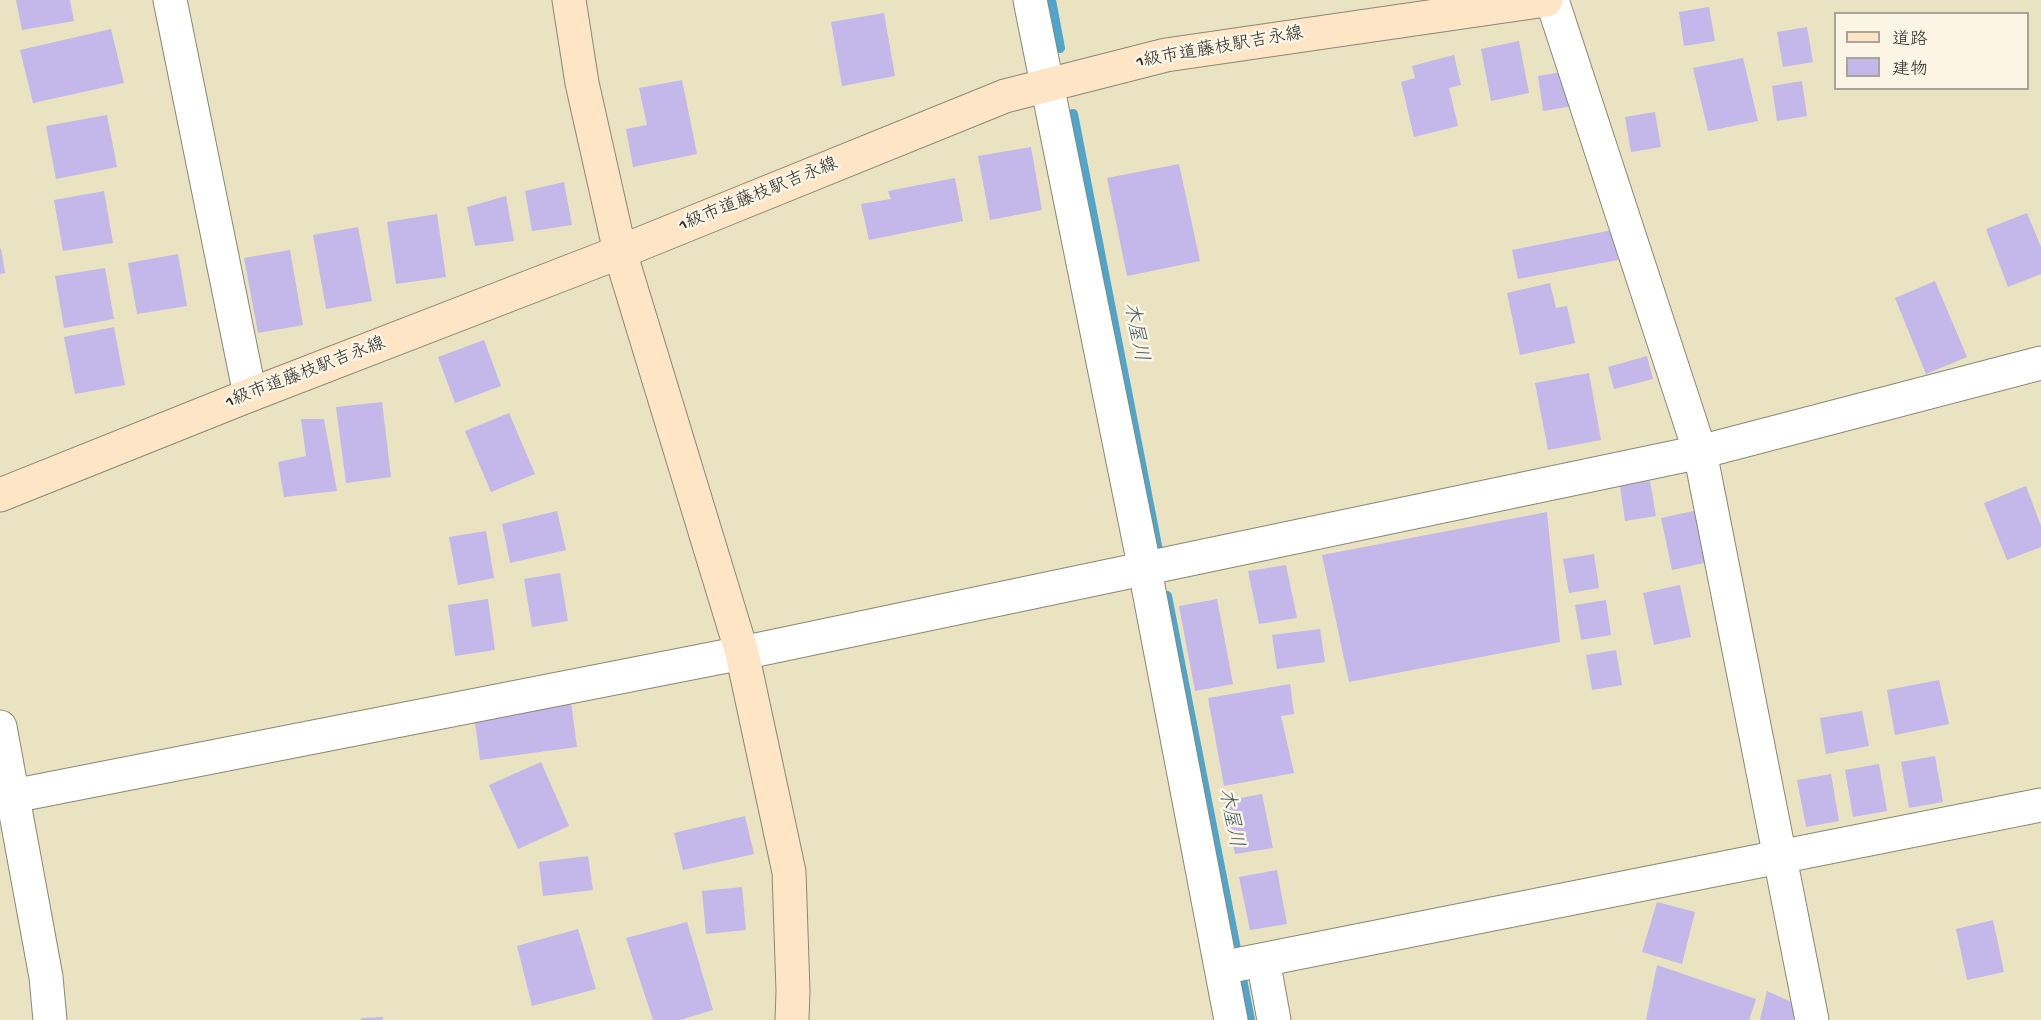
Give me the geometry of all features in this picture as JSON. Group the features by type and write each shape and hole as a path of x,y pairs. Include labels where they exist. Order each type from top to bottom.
{"street":[{"path":"170,0 250,395"},
{"path":"569,0 582,83 620,252 742,653 789,872 792,1020"},
{"path":"1030,0 1145,570 1231,1020"},
{"path":"1539,1 1700,452 1812,1020"},
{"name":"1級市道藤枝駅吉永線","path":"0,495 250,395 620,252 1005,96 1166,56 1539,1"},
{"path":"14,796 742,653 1700,452 2041,363"},
{"path":"0,727 46,977 50,1020"},
{"path":"1221,968 2041,805"},
{"path":"1263,960 1274,1020"}],"building":[{"path":"16,0 70,0 74,21 22,30"},
{"path":"1709,7 1715,41 1684,46 1679,12"},
{"path":"884,13 895,76 842,86 831,22"},
{"path":"1807,27 1813,62 1783,67 1777,32"},
{"path":"111,29 124,83 33,103 20,50"},
{"path":"1519,41 1529,93 1491,101 1481,49"},
{"path":"1454,55 1461,85 1449,88 1458,126 1414,137 1401,82 1415,78 1412,66"},
{"path":"1743,58 1758,121 1708,131 1693,68"},
{"path":"1567,71 1573,106 1543,111 1538,76"},
{"path":"682,80 697,154 633,167 626,129 647,125 639,88"},
{"path":"1802,81 1807,116 1777,121 1772,86"},
{"path":"1655,112 1661,147 1631,152 1625,117"},
{"path":"107,115 117,167 56,179 46,126"},
{"path":"1031,147 1042,210 990,220 978,156"},
{"path":"1179,164 1200,261 1127,276 1107,178"},
{"path":"955,178 963,221 869,240 861,204 891,199 888,191"},
{"path":"564,182 572,225 532,231 525,191"},
{"path":"104,191 113,243 63,251 54,200"},
{"path":"506,196 514,241 475,246 467,207"},
{"path":"2027,213 2041,247 2041,274 2008,287 1986,229"},
{"path":"437,214 446,277 396,284 387,222"},
{"path":"358,227 372,301 326,309 313,235"},
{"path":"1612,230 1618,260 1518,279 1512,250"},
{"path":"0,249 5,273 0,274"},
{"path":"290,250 303,325 258,333 244,258"},
{"path":"178,254 187,306 137,314 128,263"},
{"path":"105,268 114,319 64,328 55,276"},
{"path":"1935,281 1967,357 1926,374 1895,298"},
{"path":"1550,283 1556,308 1567,306 1575,343 1520,355 1507,293"},
{"path":"114,327 125,385 75,394 64,337"},
{"path":"484,340 501,386 455,403 438,357"},
{"path":"1647,356 1653,379 1614,389 1608,367"},
{"path":"1589,373 1601,440 1548,450 1535,383"},
{"path":"382,402 391,477 346,483 336,407"},
{"path":"509,413 535,474 491,492 465,431"},
{"path":"301,419 324,419 337,491 284,497 278,462 306,456"},
{"path":"1650,481 1656,516 1625,521 1620,486"},
{"path":"2026,486 2041,526 2041,547 2007,560 1984,503"},
{"path":"1698,510 1709,562 1672,570 1661,518"},
{"path":"557,511 566,550 510,563 502,524"},
{"path":"1547,512 1560,642 1349,682 1322,555"},
{"path":"486,531 494,578 458,585 449,537"},
{"path":"1594,554 1599,588 1569,593 1563,559"},
{"path":"1286,565 1297,618 1259,624 1248,571"},
{"path":"560,573 568,621 532,627 524,579"},
{"path":"1680,585 1691,637 1654,645 1643,593"},
{"path":"488,599 495,650 455,656 448,605"},
{"path":"1217,599 1233,684 1195,691 1179,606"},
{"path":"1606,600 1611,635 1581,640 1575,605"},
{"path":"1320,629 1325,662 1277,669 1272,635"},
{"path":"1616,650 1622,685 1592,690 1586,655"},
{"path":"1939,680 1949,724 1895,735 1887,690"},
{"path":"1290,684 1294,714 1281,716 1294,773 1224,786 1208,698"},
{"path":"571,702 577,747 480,760 474,715"},
{"path":"1862,711 1869,746 1826,754 1820,718"},
{"path":"1935,756 1943,802 1909,808 1901,762"},
{"path":"541,762 569,826 518,849 489,785"},
{"path":"1879,764 1887,811 1853,817 1845,770"},
{"path":"1831,774 1839,821 1806,827 1797,780"},
{"path":"1262,794 1273,848 1235,854 1224,801"},
{"path":"745,816 754,854 683,870 674,833"},
{"path":"588,856 593,890 543,896 539,862"},
{"path":"1277,870 1287,924 1250,930 1239,877"},
{"path":"742,887 746,930 706,934 702,891"},
{"path":"1657,902 1695,912 1682,964 1642,952"},
{"path":"1993,920 2004,972 1967,980 1956,929"},
{"path":"687,922 713,1010 680,1020 653,1020 626,938"},
{"path":"578,929 596,989 532,1006 517,946"},
{"path":"1657,965 1756,999 1749,1020 1646,1020"},
{"path":"1767,991 1798,1005 1793,1020 1760,1020"},
{"path":"383,1017 383,1020 361,1020 361,1018"}],"waterway":[{"name":"木屋川","path":"1051,0 1060,48"},
{"name":"木屋川","path":"1073,114 1159,556"},
{"name":"木屋川","path":"1167,596 1236,949"},
{"name":"木屋川","path":"1242,979 1250,1020"}]}
